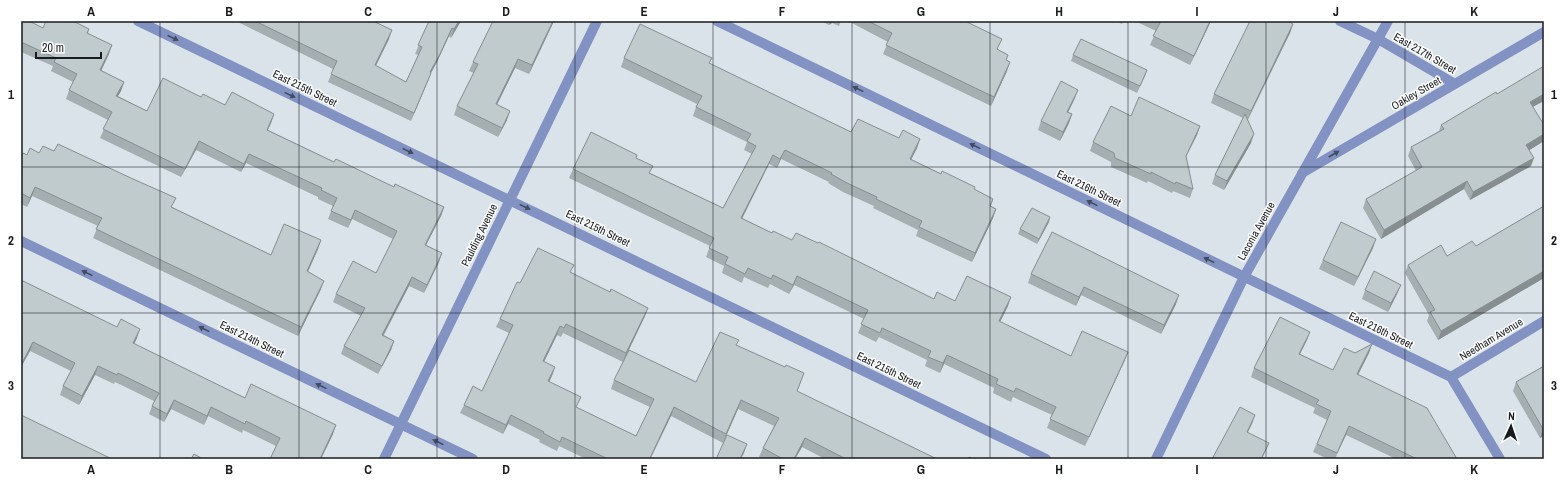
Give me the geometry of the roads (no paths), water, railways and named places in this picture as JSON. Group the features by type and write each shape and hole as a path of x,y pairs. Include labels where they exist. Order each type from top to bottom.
{"street":[{"name":"East 215th Street","path":"138,21 510,199 1046,459"},
{"name":"Paulding Avenue","path":"384,459 596,21"},
{"name":"East 216th Street","path":"717,21 1450,377"},
{"name":"East 217th Street","path":"1340,21 1378,39 1455,84"},
{"name":"Laconia Avenue","path":"1156,459 1244,276 1388,21"},
{"name":"Oakley Street","path":"1301,174 1544,32"},
{"name":"East 214th Street","path":"21,241 473,459"},
{"name":"Needham Avenue","path":"1450,377 1544,321"},
{"path":"1450,377 1500,459"}]}
